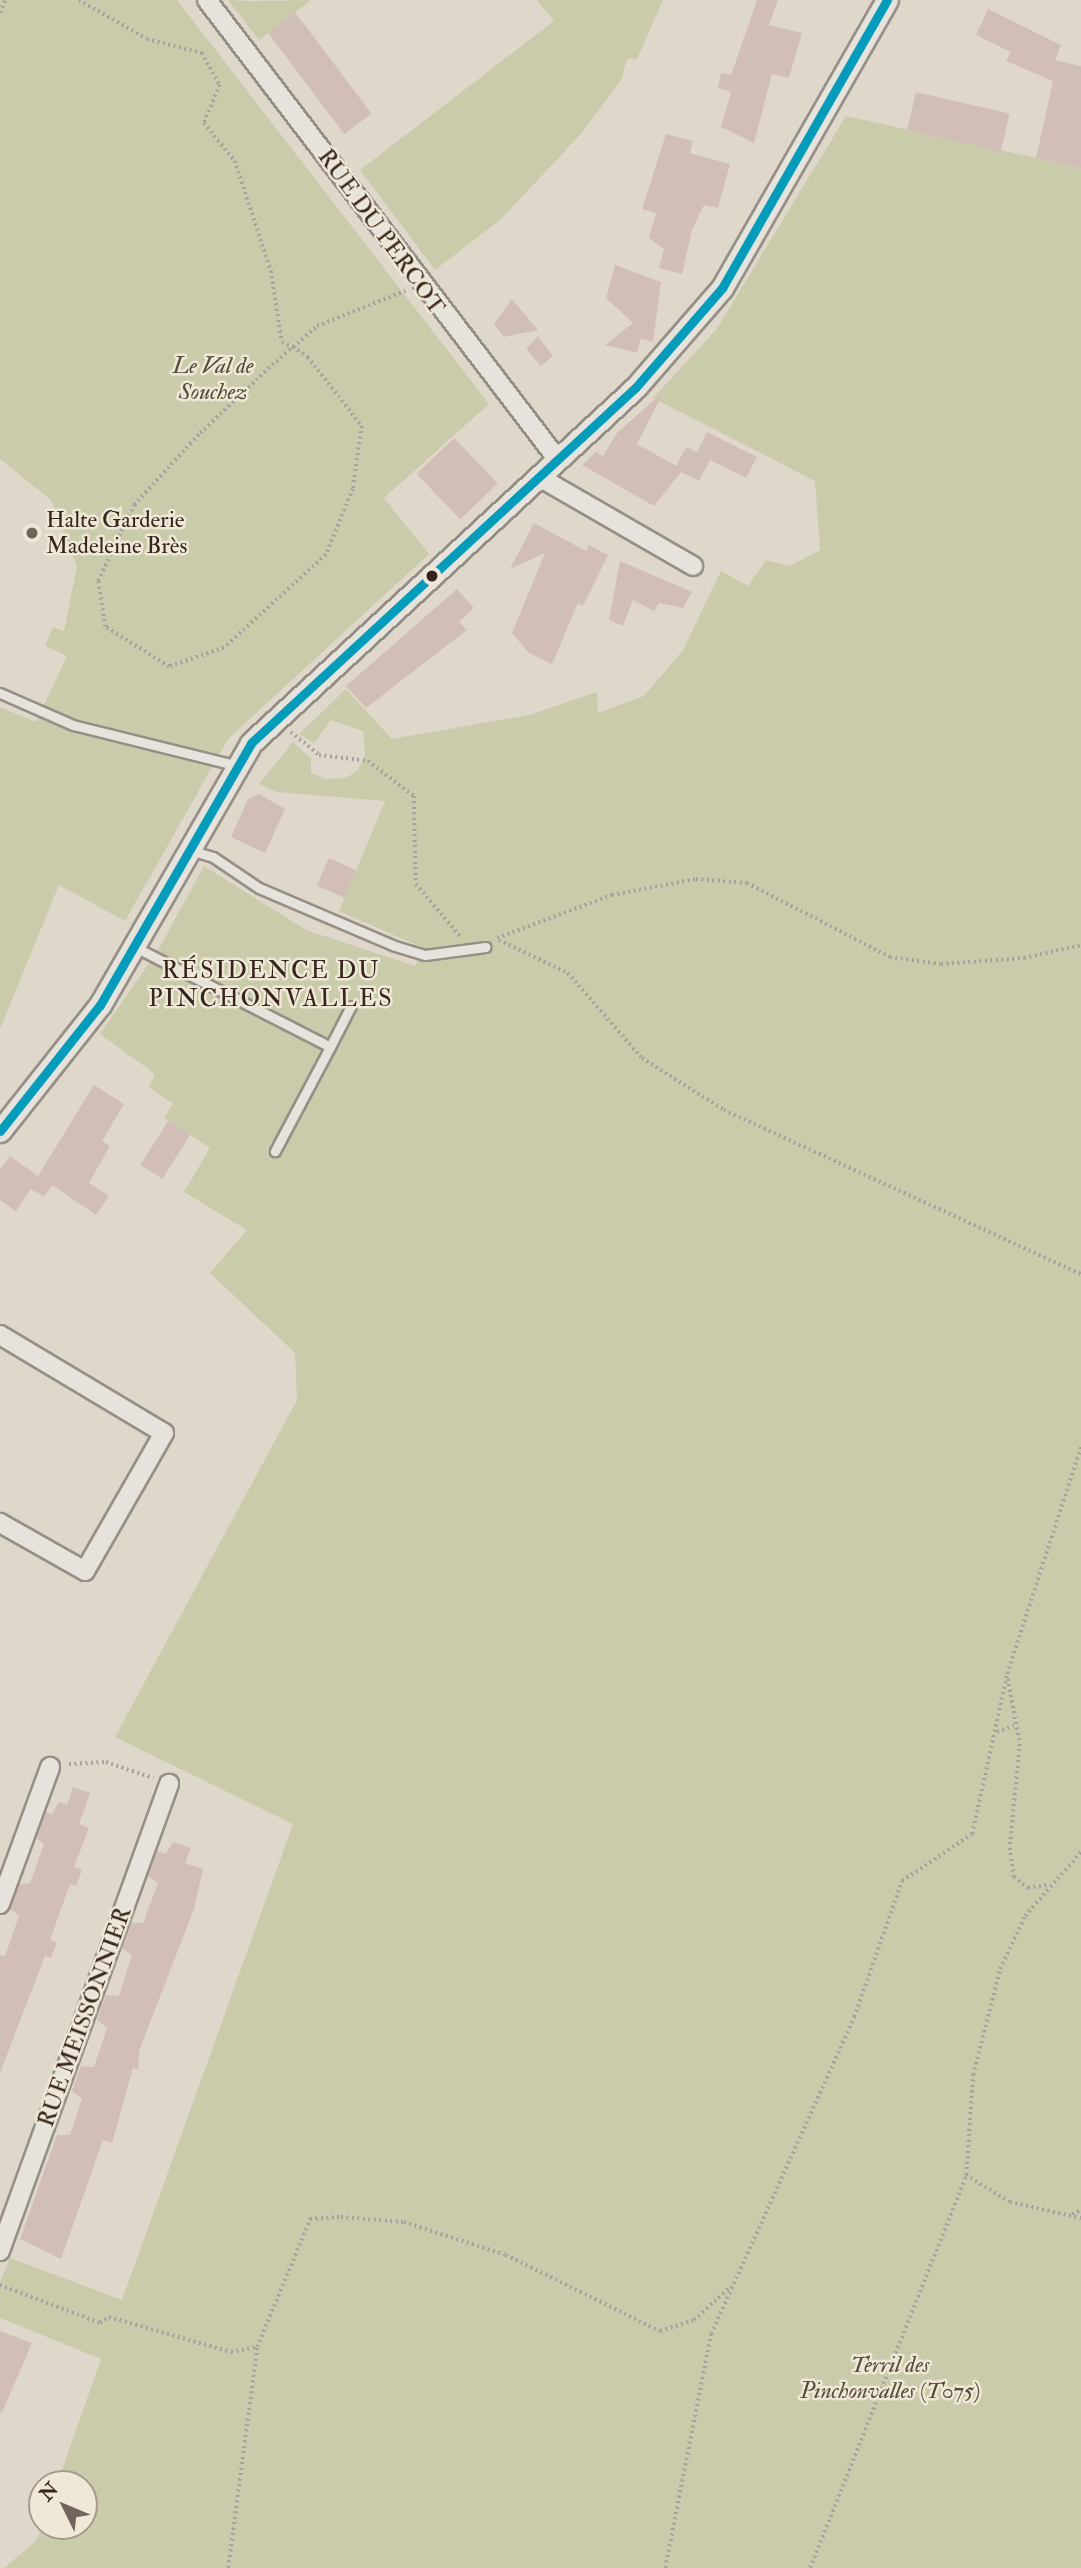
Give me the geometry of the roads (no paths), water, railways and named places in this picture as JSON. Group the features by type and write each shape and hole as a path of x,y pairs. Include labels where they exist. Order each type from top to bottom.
{"street":[{"name":"RUE DU PERCOT","path":"207,0 419,284 548,469"},
{"path":"0,1131 100,1005 235,765 274,718 548,469 664,358 722,288 887,0"},
{"path":"548,469 693,566"},
{"path":"0,1335 164,1433 85,1571 0,1523"},
{"path":"0,1904 50,1767"},
{"name":"RUE MEISSONNIER","path":"0,2251 169,1784"}],"lane":[{"path":"0,693 73,725 235,765"},
{"path":"188,849 213,857 259,888 395,946 425,955 485,947"},
{"path":"135,947 330,1046"},
{"path":"275,1151 351,1006"}],"place":[{"name":"Halte Garderie Madeleine Brès","path":"32,533"}],"district":[{"name":"RÉSIDENCE DU PINCHONVALLES","path":"271,985"}],"park label":[{"name":"Le Val de Souchez","path":"213,379"},
{"name":"Terril des Pinchonvalles (T075)","path":"890,2378"}]}
